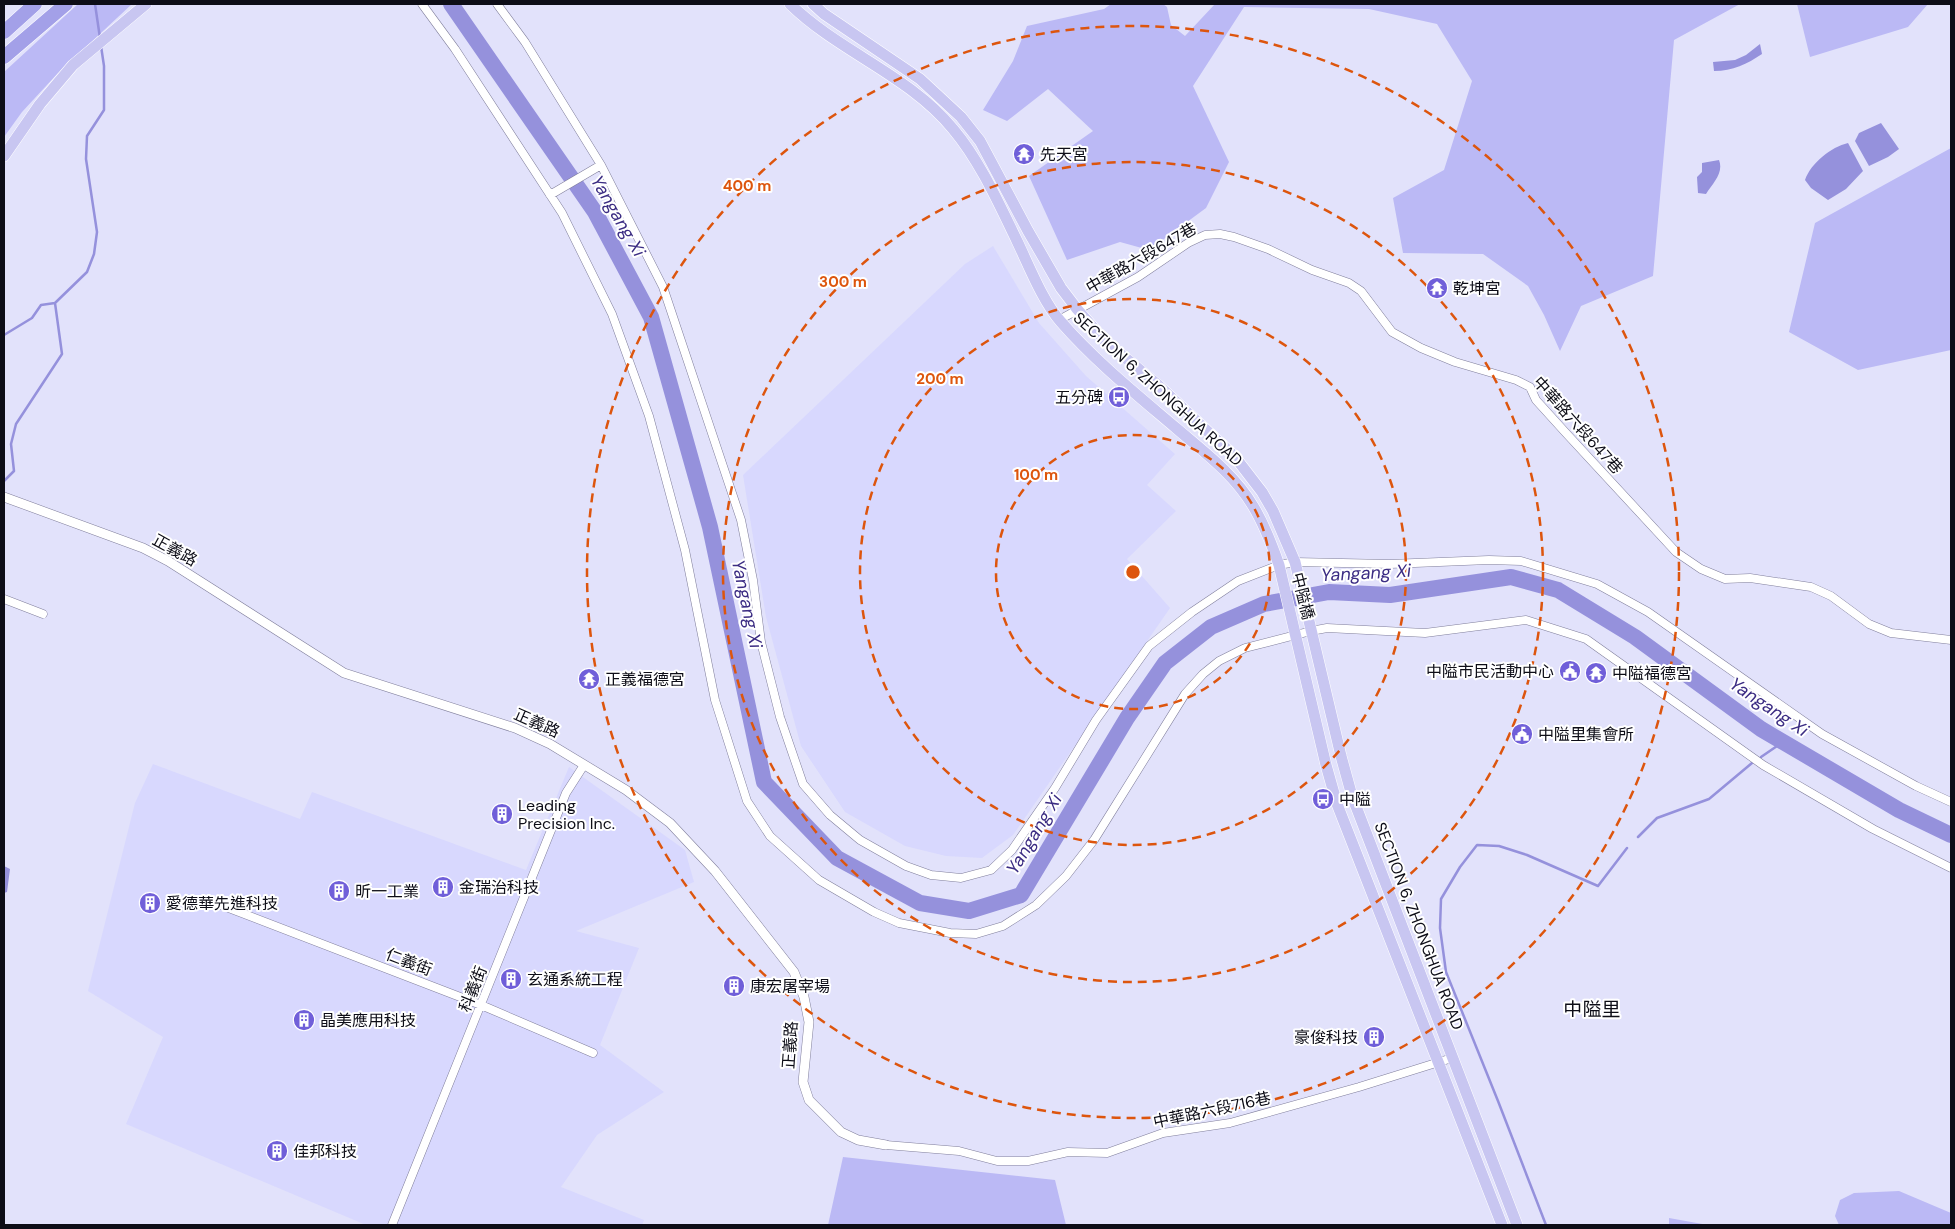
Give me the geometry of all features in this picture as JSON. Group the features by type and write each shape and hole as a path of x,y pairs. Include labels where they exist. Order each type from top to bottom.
{"highway":[{"path":"4,32 35,4"},
{"path":"4,57 66,4"}],"main road":[{"path":"4,156 40,104 73,65 146,4"},
{"name":"SECTION 6, ZHONGHUA ROAD","path":"790,4 816,26 913,92 932,107 953,129 984,177 1030,270 1059,320 1094,355 1224,468 1253,506 1279,565"},
{"name":"SECTION 6, ZHONGHUA ROAD","path":"812,4 920,79 961,117 980,142 1047,264 1077,309 1105,341 1158,385 1235,457 1262,492 1273,510 1295,562"},
{"name":"中隘橋","path":"1295,562 1312,631"},
{"name":"中隘橋","path":"1279,565 1296,634"},
{"name":"SECTION 6, ZHONGHUA ROAD","path":"1312,631 1352,796 1517,1225"},
{"name":"SECTION 6, ZHONGHUA ROAD","path":"1296,634 1326,765 1337,804 1502,1225"}],"street":[{"path":"422,4 455,49 562,212 612,314 649,416 685,550 715,700 747,801 770,836 819,880 874,912 899,923 950,933 976,934 1003,926 1036,905 1066,876 1094,840 1185,694 1203,674 1219,661 1245,648 1296,634 1327,628 1425,633 1526,620 1586,639 1763,765 1873,829 1951,868"},
{"path":"497,4 525,42 601,165 663,287 741,520 753,580 761,642 780,717 803,784 830,815 860,840 906,866 931,875 961,878 991,870 1012,850 1055,788 1096,720 1148,646 1192,612 1238,581 1279,565 1295,562 1390,564 1489,560 1521,561 1598,584 1648,612 1822,734 1916,786 1951,802"},
{"path":"550,195 601,165"},
{"name":"中華路六段647巷","path":"1059,320 1138,277 1188,243 1205,235 1220,234 1234,237 1268,249 1312,270 1349,283 1361,291 1392,332 1421,348 1455,362 1516,380 1530,387 1536,400 1670,546 1701,569 1724,579 1750,578 1811,587 1831,596 1869,624 1891,633 1951,640"},
{"name":"正義路","path":"4,497 143,548 168,561 344,673 515,728 550,744 626,790 670,823 715,871 794,972 804,996 809,1022 803,1082 809,1100 841,1132 858,1140 886,1145"},
{"path":"4,599 43,614"},
{"name":"科義街","path":"392,1225 566,793 584,765"},
{"name":"仁義街","path":"213,902 481,1004 593,1053"},
{"name":"中華路六段716巷","path":"886,1145 959,1151 997,1161 1028,1161 1068,1152 1107,1154 1163,1133 1239,1121 1452,1058"}],"shaded area":[{"path":"78,4 132,4 58,73 22,112 4,137 4,72"},
{"path":"1111,4 1163,4 1167,7 1171,25 1185,36 1215,4 1740,4 1674,40 1653,276 1581,306 1560,351 1544,315 1528,286 1483,254 1403,253 1393,198 1444,170 1472,81 1437,24 1369,9 1244,7 1193,86 1229,162 1206,208 1149,250 1120,242 1067,260 1029,176 1093,131 1048,89 1007,121 983,110 1013,61 1027,26 1104,9"},
{"path":"1797,4 1928,4 1908,27 1810,57"},
{"path":"1760,44 1762,54 1751,61 1734,68 1714,71 1713,62 1735,60 1746,55"},
{"path":"1881,123 1899,149 1888,157 1869,166 1855,141 1859,133"},
{"path":"1848,143 1863,171 1846,189 1828,200 1811,188 1805,180 1812,168 1822,157 1835,148"},
{"path":"1951,148 1951,350 1858,370 1789,332 1815,223"},
{"path":"1719,160 1720,169 1715,182 1706,194 1698,193 1697,177 1702,172 1702,163"},
{"path":"993,246 1039,323 1086,376 1175,454 1147,485 1176,511 1127,559 1170,608 1013,835 982,858 946,856 905,846 845,812 801,746 766,617 743,475 965,264"},
{"path":"153,764 300,819 312,792 526,870 569,767 685,850 694,882 576,931 639,948 600,1045 664,1092 597,1135 561,1187 644,1220 642,1225 366,1225 126,1124 163,1037 88,991 135,803"},
{"path":"4,866 10,869 7,892 4,893"},
{"path":"843,1157 1055,1180 1066,1225 828,1225"},
{"path":"1899,1191 1951,1213 1951,1225 1839,1225 1835,1216 1840,1200 1854,1193"},
{"path":"1669,1218 1708,1225 1669,1225"}],"waterway":[{"path":"95,4 100,38"},
{"name":"Yangang Xi","path":"451,4 595,212 651,317 710,527 764,782 837,858 920,903 969,911 1021,895 1127,718 1165,663 1211,627 1264,604 1329,592 1390,595 1511,577 1558,590 1635,637 1761,729 1899,810 1951,835"},
{"path":"4,481 14,471 11,444 16,424 62,354 55,303 87,272 94,254 97,232 86,159 87,136 104,110 104,66 101,46"},
{"path":"4,335 32,318 41,305 55,303"},
{"path":"1761,757 1783,742"},
{"path":"1638,837 1657,818 1709,799 1752,763"},
{"path":"1546,1225 1446,972 1440,928 1441,899 1460,867 1477,845 1499,846 1527,855 1598,886 1627,848"}],"place":[{"name":"先天宮","path":"1024,154"},
{"name":"乾坤宮","path":"1437,288"},
{"name":"五分碑","path":"1119,397"},
{"name":"中隘市民活動中心","path":"1570,671"},
{"name":"中隘福德宮","path":"1596,673"},
{"name":"正義福德宮","path":"589,679"},
{"name":"中隘里集會所","path":"1522,734"},
{"name":"中隘","path":"1323,799"},
{"name":"Leading Precision Inc.","path":"502,814"},
{"name":"金瑞治科技","path":"443,887"},
{"name":"昕一工業","path":"339,891"},
{"name":"愛德華先進科技","path":"150,903"},
{"name":"玄通系統工程","path":"511,979"},
{"name":"康宏屠宰場","path":"734,986"},
{"name":"晶美應用科技","path":"304,1020"},
{"name":"豪俊科技","path":"1374,1037"},
{"name":"佳邦科技","path":"277,1151"}],"district":[{"name":"中隘里","path":"1592,1009"}]}
